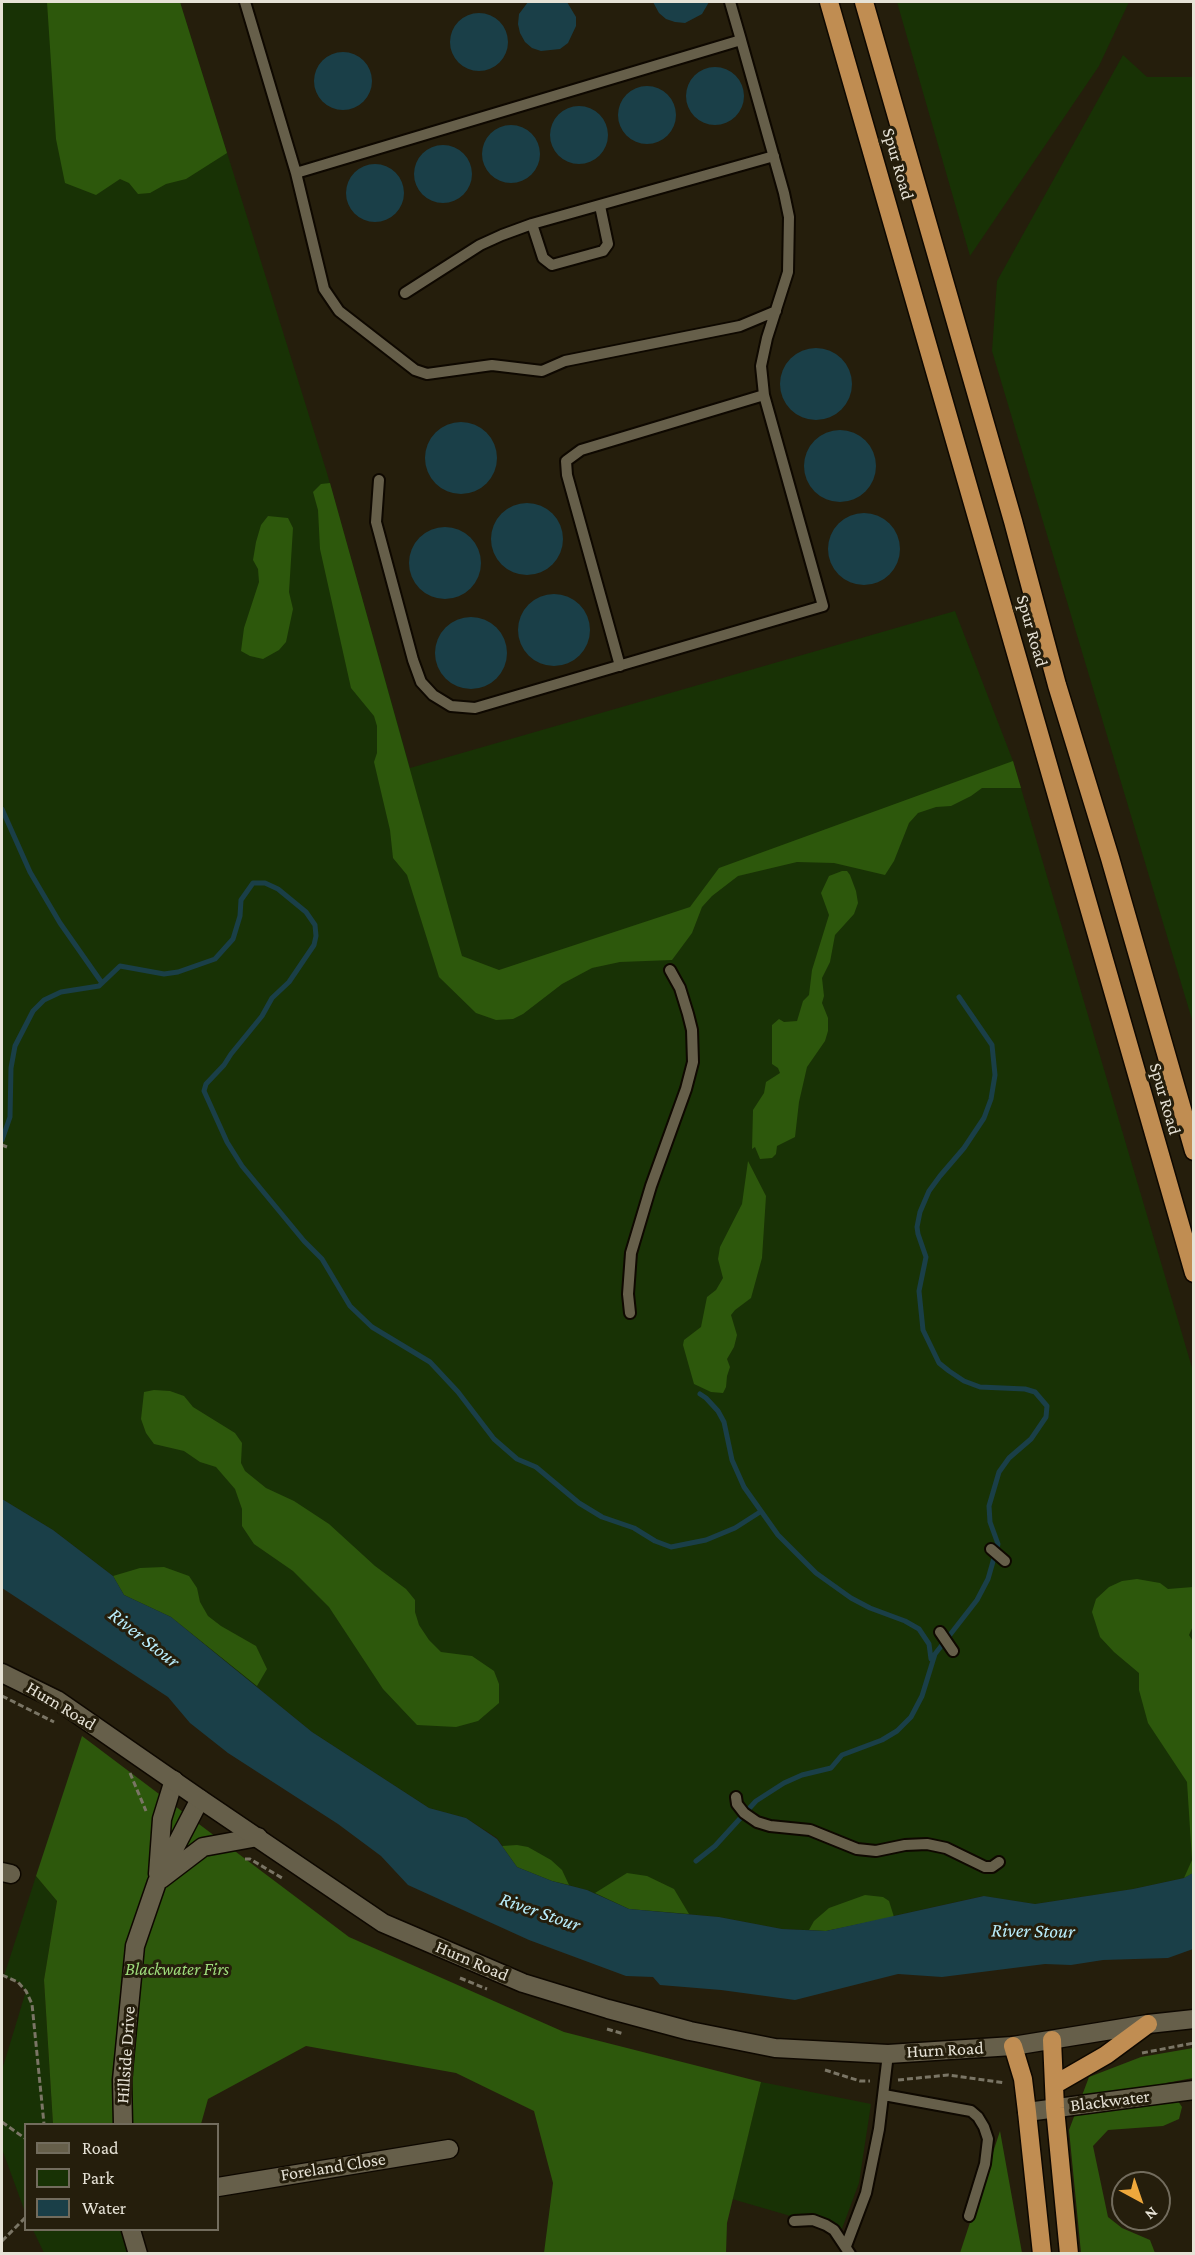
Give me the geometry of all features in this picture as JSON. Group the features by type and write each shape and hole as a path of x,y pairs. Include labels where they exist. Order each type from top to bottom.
{"highway":[{"name":"Spur Road","path":"827,2 842,47 1194,1273"},
{"name":"Spur Road","path":"864,2 1013,521 1057,685 1110,858 1194,1152"},
{"path":"1054,2085 1106,2055 1148,2024"},
{"path":"1052,2040 1055,2108 1069,2253"},
{"path":"1013,2046 1023,2079 1041,2253"}],"main road":[{"name":"Hurn Road","path":"2,1673 57,1700 383,1923 523,1983 608,2009 690,2031 775,2048 888,2054 1013,2046 1148,2024 1194,2019"},
{"name":"Hillside Drive","path":"157,1882 162,1819 174,1780"},
{"name":"Hillside Drive","path":"123,2123 122,2079 135,1946 157,1882 200,1799"},
{"path":"157,1882 203,1846 258,1837"},
{"name":"Blackwater","path":"1027,2112 1194,2090"},
{"name":"Foreland Close","path":"219,2187 449,2149"},
{"path":"132,2231 138,2253"}],"lane":[{"path":"245,2 296,173 324,289 339,311 415,370 427,374 492,365 542,371 566,360 740,326 776,311"},
{"path":"380,480 376,522 413,660 421,682 434,695 451,706 475,708 823,606 764,394 761,366 767,338 789,272 789,217 730,2"},
{"path":"296,173 741,40"},
{"path":"405,293 480,245 532,224 774,156"},
{"path":"532,224 543,258 552,265 603,251 608,244 600,206"},
{"path":"620,666 567,475 566,461 581,450 764,394"},
{"path":"630,1313 628,1294 632,1253 651,1186 686,1089 693,1062 692,1030 685,1000 670,970"},
{"path":"991,1549 1005,1561"},
{"path":"940,1632 953,1651"},
{"path":"736,1797 745,1812 757,1822 770,1826 810,1830 866,1851 927,1844 946,1848 985,1867 992,1867 999,1862"},
{"path":"848,2250 866,2193 884,2095 888,2054"},
{"path":"884,2095 971,2111 978,2117 988,2139 985,2164 969,2216"},
{"path":"794,2221 820,2222 834,2230 848,2250"}],"path":[{"path":"2,1145 6,1147"},
{"path":"2,1696 61,1726"},
{"path":"128,1766 144,1810 162,1819"},
{"path":"2,1975 18,1982 26,1991 32,2004 44,2123"},
{"path":"2,2122 24,2138"},
{"path":"2,2241 24,2219"}],"green space":[{"path":"2,2 180,2 327,473 410,768 955,611 1013,761 1193,1371 1193,1873 1184,1878 1133,1889 1035,1904 983,1896 826,1931 782,1929 719,1917 629,1909 587,1890 552,1881 517,1867 497,1838 466,1818 429,1808 312,1732 171,1617 124,1595 113,1576 53,1530 2,1499"},
{"path":"47,2 180,2 227,153 186,179 166,184 150,193 138,194 129,183 120,179 96,195 65,183 56,139"},
{"path":"897,2 1129,2 1099,66 970,256"},
{"path":"1123,55 1147,77 1193,77 1193,1023 992,351 997,281"},
{"path":"330,483 462,956 499,970 690,907 719,868 1013,761 1021,788 982,788 951,806 936,807 918,813 909,823 894,861 885,875 834,863 797,862 738,876 712,896 702,907 692,933 672,960 620,962 592,968 562,984 513,1019 496,1020 476,1013 439,977 407,875 393,858 390,830 374,762 377,753 377,726 374,716 351,688 320,549 318,510 313,492 321,484"},
{"path":"268,516 288,518 293,528 289,592 293,609 286,642 279,650 263,659 241,651 244,628 259,582 258,569 253,560 256,542 261,525"},
{"path":"847,871 850,875 858,903 854,914 835,935 830,962 822,978 824,996 822,1003 828,1018 828,1031 825,1041 807,1067 799,1102 795,1137 777,1146 776,1154 772,1158 760,1159 755,1147 752,1149 753,1110 764,1093 766,1082 780,1073 778,1068 772,1064 772,1025 779,1019 784,1022 797,1021 803,1001 809,995 812,970 829,915 821,893 829,876"},
{"path":"748,1161 766,1196 762,1258 751,1298 731,1315 737,1335 734,1347 727,1359 730,1367 726,1387 723,1393 711,1392 694,1384 683,1345 684,1340 701,1327 707,1297 716,1290 723,1278 718,1259 720,1247 742,1204"},
{"path":"170,1391 184,1396 193,1407 235,1433 242,1443 241,1463 245,1471 266,1488 294,1501 329,1524 375,1566 406,1589 415,1600 415,1612 419,1625 441,1652 472,1656 494,1671 499,1684 499,1703 478,1721 456,1727 417,1725 383,1689 329,1607 293,1571 254,1544 242,1526 242,1509 235,1489 216,1467 200,1462 184,1451 154,1444 146,1433 141,1419 144,1392"},
{"path":"164,1567 189,1576 197,1588 200,1602 208,1616 256,1646 267,1669 257,1686 171,1617 124,1595 113,1576 140,1568"},
{"path":"1137,1579 1160,1583 1168,1589 1193,1587 1193,1626 1189,1635 1194,1643 1194,1873 1184,1878 1192,1860 1187,1782 1148,1723 1139,1690 1139,1673 1100,1637 1092,1612 1096,1599 1109,1587 1122,1581"},
{"name":"Blackwater Firs","path":"82,1736 349,1937 564,2032 761,2082 727,2223 726,2253 544,2253 553,2183 534,2111 456,2073 306,2046 208,2099 201,2123 53,2123 44,1980 57,1901 36,1876"},
{"path":"502,1846 528,1847 551,1860 562,1870 569,1885 517,1867"},
{"path":"627,1873 647,1876 674,1889 689,1914 629,1909 595,1893"},
{"path":"36,1876 57,1901 44,1980 53,2123 24,2123 24,2209 2,2149 2,2070 26,1991 18,1982 4,1976"},
{"path":"865,1895 883,1897 889,1901 894,1917 826,1931 809,1930 814,1921 829,1908"},
{"path":"1193,2048 1193,2078 1166,2083 1182,2107 1179,2119 1163,2126 1108,2130 1093,2146 1108,2217 1111,2219 1111,2231 1129,2231 1150,2240 1155,2253 1081,2253 1069,2130 1089,2077 1141,2057"},
{"path":"761,2082 871,2104 859,2183 840,2234 825,2226 732,2199"},
{"path":"1000,2131 1022,2253 960,2253"},
{"path":"33,2231 124,2231 132,2253 44,2253"}],"water":[{"path":"528,2 567,2 576,17 576,26 568,43 560,49 541,51 525,42 518,24 519,14"},
{"path":"653,2 709,2 702,14 685,23 666,19 659,13"},
{"path":"479,13 490,15 503,26 508,42 506,53 495,66 479,71 468,69 455,58 450,42 452,31 463,18"},
{"path":"343,52 354,54 367,65 372,81 370,92 359,105 343,110 332,108 319,97 314,81 316,70 327,57"},
{"path":"715,67 726,69 739,80 744,96 742,107 731,120 715,125 704,123 691,112 686,96 688,85 699,72"},
{"path":"647,86 658,88 671,99 676,115 674,126 663,139 647,144 636,142 623,131 618,115 620,104 631,91"},
{"path":"579,106 590,108 603,119 608,135 606,146 595,159 579,164 568,162 555,151 550,135 552,124 563,111"},
{"path":"511,125 522,127 535,138 540,154 538,165 527,178 511,183 500,181 487,170 482,154 484,143 495,130"},
{"path":"443,145 454,147 467,158 472,174 470,185 459,198 443,203 432,201 419,190 414,174 416,163 427,150"},
{"path":"375,164 386,166 399,177 404,193 402,204 391,217 375,222 364,220 351,209 346,193 348,182 359,169"},
{"path":"823,348 842,358 850,370 852,384 850,398 842,410 830,418 809,420 790,410 782,398 780,377 790,358 802,350"},
{"path":"468,422 487,432 495,444 497,458 495,472 487,484 475,492 454,494 435,484 427,472 425,451 435,432 447,424"},
{"path":"847,430 866,440 874,452 876,466 874,480 866,492 854,500 833,502 814,492 806,480 804,459 814,440 826,432"},
{"path":"534,503 553,513 561,525 563,539 561,553 553,565 541,573 520,575 501,565 493,553 491,532 501,513 513,505"},
{"path":"871,513 890,523 898,535 900,549 898,563 890,575 878,583 857,585 838,575 830,563 828,542 838,523 850,515"},
{"path":"452,527 471,537 479,549 481,563 479,577 471,589 459,597 438,599 419,589 411,577 409,556 419,537 431,529"},
{"path":"561,594 580,604 588,616 590,630 588,644 580,656 568,664 547,666 528,656 520,644 518,623 528,604 540,596"},
{"path":"478,617 497,627 505,639 507,653 505,667 497,679 485,687 464,689 445,679 437,667 435,646 445,627 457,619"},
{"name":"River Stour","path":"2,1499 53,1530 113,1576 124,1595 171,1617 312,1732 429,1808 466,1818 497,1839 517,1867 552,1881 587,1890 629,1909 719,1917 782,1929 826,1931 984,1896 1035,1904 1133,1889 1184,1878 1193,1873 1193,1949 1168,1958 1103,1960 1071,1965 1045,1964 942,1977 898,1974 795,2000 660,1985 653,1977 626,1976 529,1940 408,1885 381,1856 338,1824 228,1753 190,1723 168,1697 2,1588"}],"waterway":[{"path":"2,809 30,872 60,923 102,983"},
{"path":"2,1140 10,1117 11,1068 15,1046 33,1011 44,1000 61,992 99,986 120,966 164,974 178,972 215,959 233,939 240,916 241,900 253,883 265,883 278,889 306,912 315,925 314,945 289,982 272,998 262,1016 224,1065 206,1084 204,1091 227,1142 242,1166 304,1241 322,1259 350,1306 372,1327 430,1362 458,1392 494,1439 517,1459 536,1467 579,1503 602,1517 634,1528 655,1541 671,1547 706,1540 735,1528 760,1512"},
{"path":"696,1861 715,1846 756,1801 784,1783 802,1775 831,1768 842,1755 882,1740 897,1731 911,1717 922,1696 935,1654 977,1600 988,1579 998,1544 990,1522 989,1506 999,1472 1009,1458 1031,1439 1046,1417 1047,1406 1035,1392 1025,1389 980,1387 964,1381 949,1371 939,1363 923,1330 919,1291 926,1257 917,1227 920,1212 929,1191 964,1148 984,1118 991,1099 995,1075 992,1045 959,997"},
{"path":"700,1394 718,1411 724,1422 732,1460 744,1487 778,1535 816,1573 851,1598 919,1629 929,1644 931,1659"}]}
